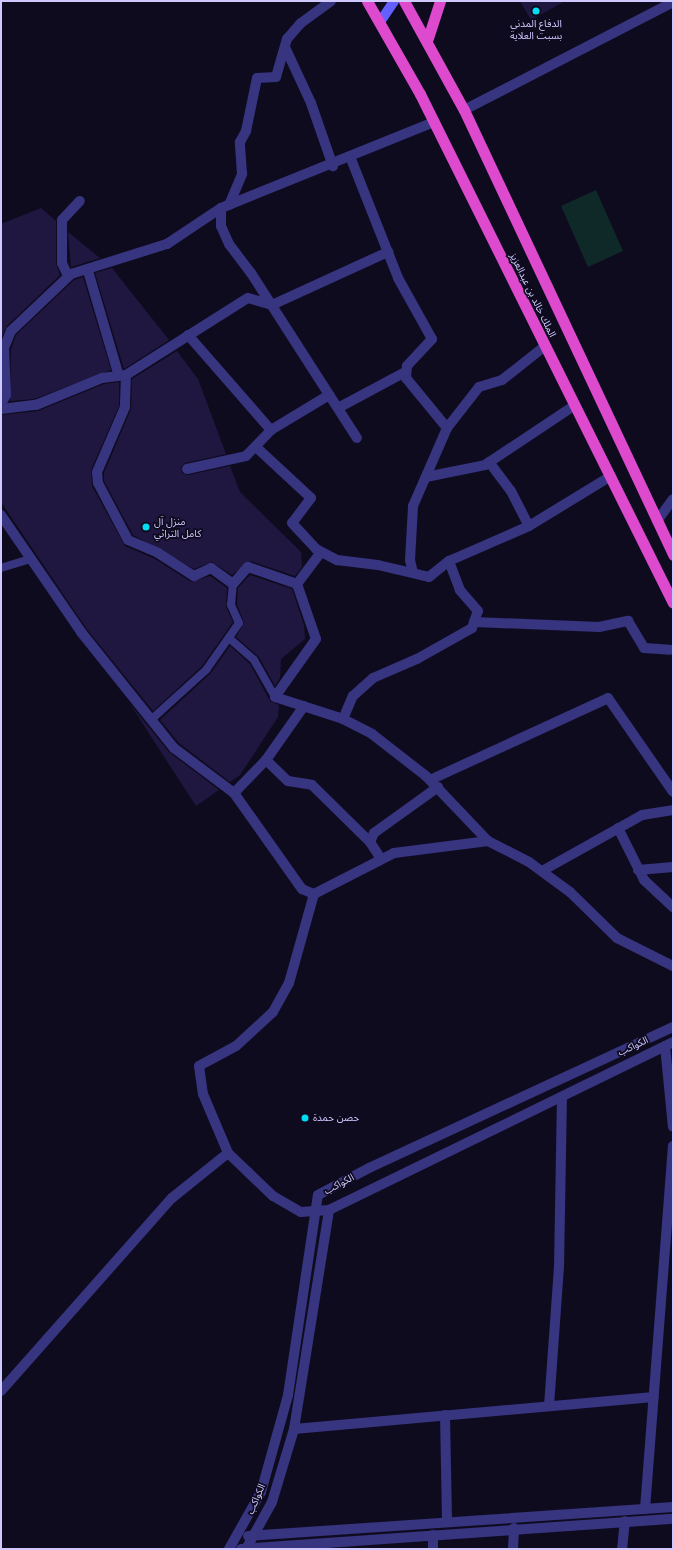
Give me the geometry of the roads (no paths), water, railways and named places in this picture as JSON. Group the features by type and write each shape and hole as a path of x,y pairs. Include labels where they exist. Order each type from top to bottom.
{"highway":[{"name":"الملك خالد بن عبدالعزيز","path":"404,1 428,38 464,110 673,555"},
{"path":"428,38 440,1"},
{"name":"الملك خالد بن عبدالعزيز","path":"368,2 434,122 611,476 673,604"}],"main road":[{"path":"380,22 394,1"}],"street":[{"path":"332,1 301,23 285,47 276,77 257,78 246,131 240,142 242,174 225,207 221,226 228,244 272,305 357,438"},
{"path":"464,110 673,2"},
{"path":"285,47 311,103 333,166"},
{"path":"1,404 6,395 4,348 11,331 68,276 88,271 167,244 225,207 351,159 434,122"},
{"path":"338,408 405,372 432,339 388,252 351,159"},
{"path":"68,276 62,263 62,220 80,201"},
{"path":"1,409 36,404 102,378 123,376 248,298 272,305 388,252"},
{"path":"88,271 123,376 125,407 97,472 107,502 128,540 158,553 194,576 211,568 232,584"},
{"path":"188,336 271,430"},
{"path":"413,574 410,560 413,506 447,428 480,387 502,380 545,346"},
{"path":"405,372 410,383 447,428"},
{"path":"187,469 246,456 271,430 329,395"},
{"path":"426,477 489,462 575,405"},
{"path":"256,447 311,498 292,523 303,538 321,552 337,560 378,565 429,577 449,561 530,526 611,476"},
{"path":"489,462 511,491 530,526"},
{"path":"657,521 673,499"},
{"path":"1,514 81,632 153,718 174,748 234,793 302,889 314,894"},
{"path":"297,584 321,552"},
{"path":"1,568 31,558"},
{"path":"343,719 353,696 372,678 451,642 472,628 478,611 460,590 449,561"},
{"path":"153,718 206,670 239,623 231,605 232,584 248,567 297,584"},
{"path":"275,697 316,639 297,584"},
{"path":"474,622 599,627 628,621 644,648 670,650"},
{"path":"229,638 254,660 275,697 343,719 372,734 438,787 488,841 542,871 570,892 617,938 673,966"},
{"path":"430,780 608,698 673,792"},
{"path":"234,793 266,760 304,706"},
{"path":"266,760 288,781 312,785 370,842 381,860"},
{"path":"370,842 374,832 438,787"},
{"path":"542,871 642,815 673,810"},
{"path":"618,828 638,870 673,907"},
{"path":"330,1210 301,1212 273,1196 228,1153 203,1094 199,1066 236,1046 273,1012 288,983 314,894 394,853 488,841"},
{"path":"638,870 673,867"},
{"name":"الكواكب","path":"229,1549 238,1537 261,1492 288,1395 314,1211 318,1195 369,1168 673,1027"},
{"path":"669,1044 673,1127"},
{"name":"الكواكب","path":"244,1549 254,1536 272,1502 294,1429 330,1210 669,1044"},
{"path":"549,1406 558,1267 562,1097"},
{"path":"645,1508 673,1146"},
{"path":"1,1391 172,1198 228,1153"},
{"path":"294,1429 654,1396"},
{"path":"445,1415 447,1522"},
{"path":"238,1537 673,1507"},
{"path":"244,1549 330,1546 514,1528 673,1519"},
{"path":"622,1549 626,1521"},
{"path":"513,1549 514,1528"},
{"path":"433,1535 433,1549"}],"place":[{"name":"الدفاع المدني بسبت العلاية","path":"536,11"},
{"name":"منزل آل كامل التراثي","path":"146,527"},
{"name":"حصن حمدة","path":"305,1118"}]}
